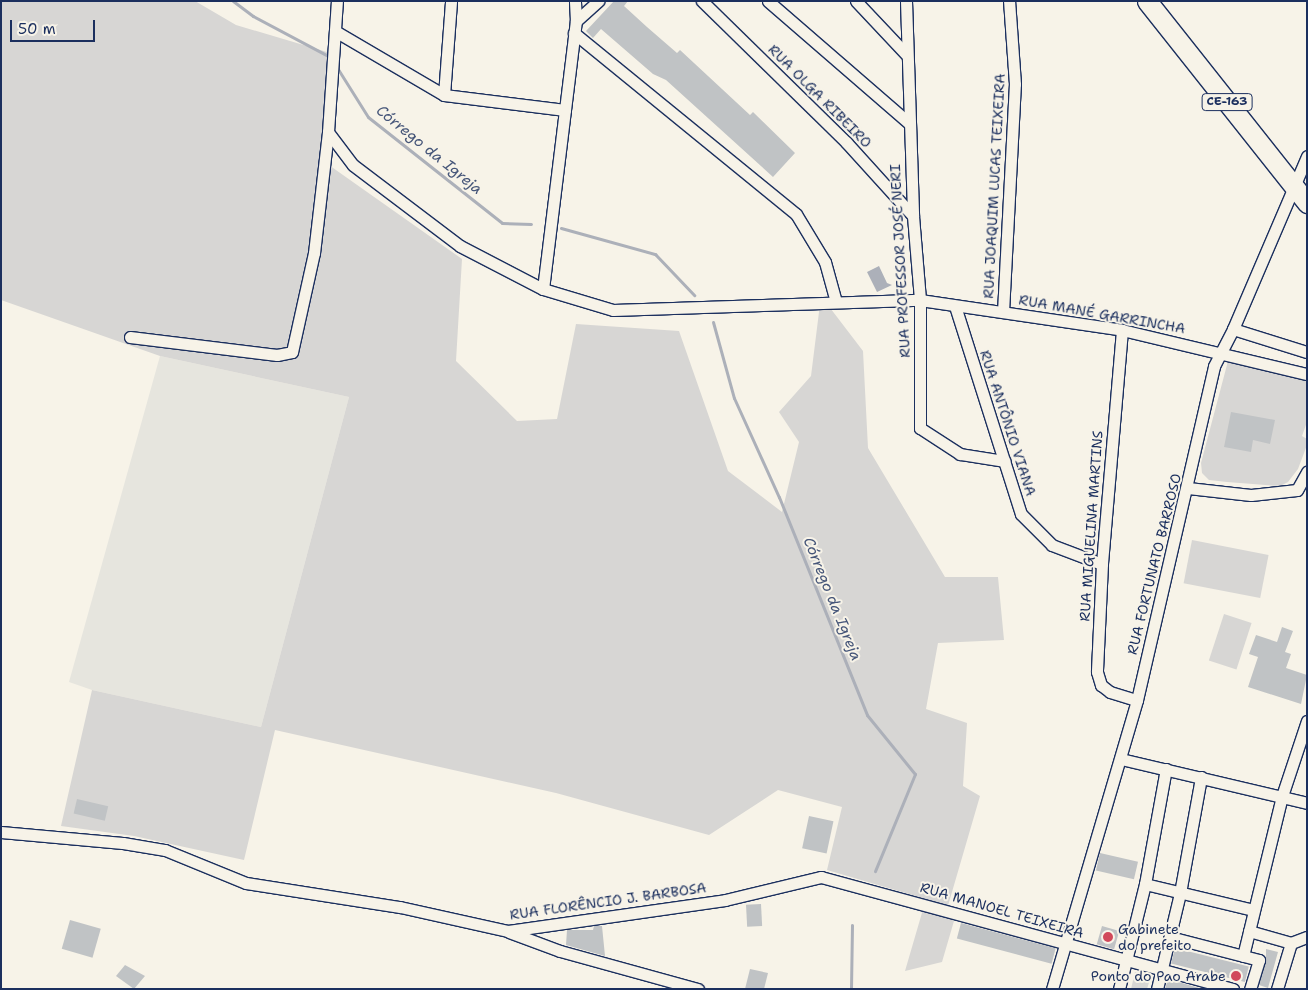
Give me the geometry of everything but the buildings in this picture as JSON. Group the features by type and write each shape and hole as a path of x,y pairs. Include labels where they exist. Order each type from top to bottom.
{"main road":[{"name":"CE-163","path":"1147,1 1307,204"}],"street":[{"path":"130,337 277,355 292,352 314,252 328,132 336,1"},
{"path":"444,95 451,1"},
{"path":"543,289 576,21 575,1"},
{"path":"576,21 598,1"},
{"name":"RUA OLGA RIBEIRO","path":"702,1 846,142 913,216"},
{"path":"768,1 909,123"},
{"path":"856,1 906,54"},
{"name":"RUA PROFESSOR JOSÉ NERI","path":"906,1 906,54 913,216 920,300 920,428 960,454 1004,461"},
{"name":"RUA JOAQUIM LUCAS TEIXEIRA","path":"1003,312 1015,84 1009,1"},
{"path":"335,31 444,95 566,110"},
{"path":"574,33 796,214 825,262 836,302"},
{"name":"RUA MANÉ GARRINCHA","path":"328,132 353,165 460,246 543,289 612,310 749,308 836,302 920,300 1122,330 1222,352 1307,374"},
{"name":"RUA FORTUNATO BARROSO","path":"1052,989 1121,759 1188,488 1214,366 1233,329 1307,156"},
{"name":"RUA ANTÔNIO VIANA","path":"955,306 1021,514 1052,545 1102,564"},
{"path":"1233,329 1307,352"},
{"name":"RUA MIGUELINA MARTINS","path":"1122,330 1102,564 1097,672 1101,686 1110,692 1136,700"},
{"path":"1188,488 1251,495 1298,490 1306,479"},
{"path":"1243,956 1282,796 1307,721"},
{"path":"1121,759 1166,768 1307,803"},
{"path":"1119,989 1145,884 1166,768"},
{"path":"1157,989 1180,893 1201,777"},
{"name":"RUA FLORÊNCIO J. BARBOSA","path":"1,832 123,843 165,850 246,883 400,907 508,931 726,900 821,877"},
{"name":"RUA MANOEL TEIXEIRA","path":"821,877 1161,969 1205,985 1233,989"},
{"path":"1145,884 1253,910"},
{"path":"508,931 560,951 698,989"},
{"path":"1250,931 1291,943 1307,937"},
{"path":"1170,937 1258,960 1250,989"},
{"path":"1277,989 1291,943"}],"shaded area":[{"path":"1,1 195,1 236,25 327,52 326,163 462,259 456,361 517,421 557,419 576,324 679,331 728,471 782,512 799,442 779,412 811,376 821,296 863,351 868,448 945,577 998,577 1004,640 938,643 926,709 967,723 963,786 980,796 945,916 954,921 942,962 905,971 926,899 827,870 842,807 778,790 709,835 556,793 275,730 244,860 134,836 61,826 92,690 261,727 349,397 160,356 1,300"},
{"path":"879,266 887,283 892,285 877,292 867,272"},
{"path":"160,356 349,397 261,727 92,690 69,682"},
{"path":"1228,361 1307,379 1307,422 1302,436 1307,439 1307,445 1298,469 1288,482 1280,486 1209,480 1202,473 1201,463"},
{"path":"1192,540 1269,555 1260,598 1184,583"},
{"path":"1224,614 1252,623 1236,670 1209,661"},
{"path":"1135,972 1151,976 1147,989 1131,989"}],"waterway":[{"name":"Córrego da Igreja","path":"233,1 253,16 330,57"},
{"name":"Córrego da Igreja","path":"336,66 368,117 502,223 531,224"},
{"name":"Córrego da Igreja","path":"561,228 655,254 694,295"},
{"name":"Córrego da Igreja","path":"713,322 734,398 779,497 867,715 915,774 875,871"},
{"name":"Córrego da Igreja","path":"851,989 852,925"}],"place":[{"name":"Gabinete do prefeito","path":"1108,937"},
{"name":"Ponto do Pao Arabe","path":"1236,976"}]}
